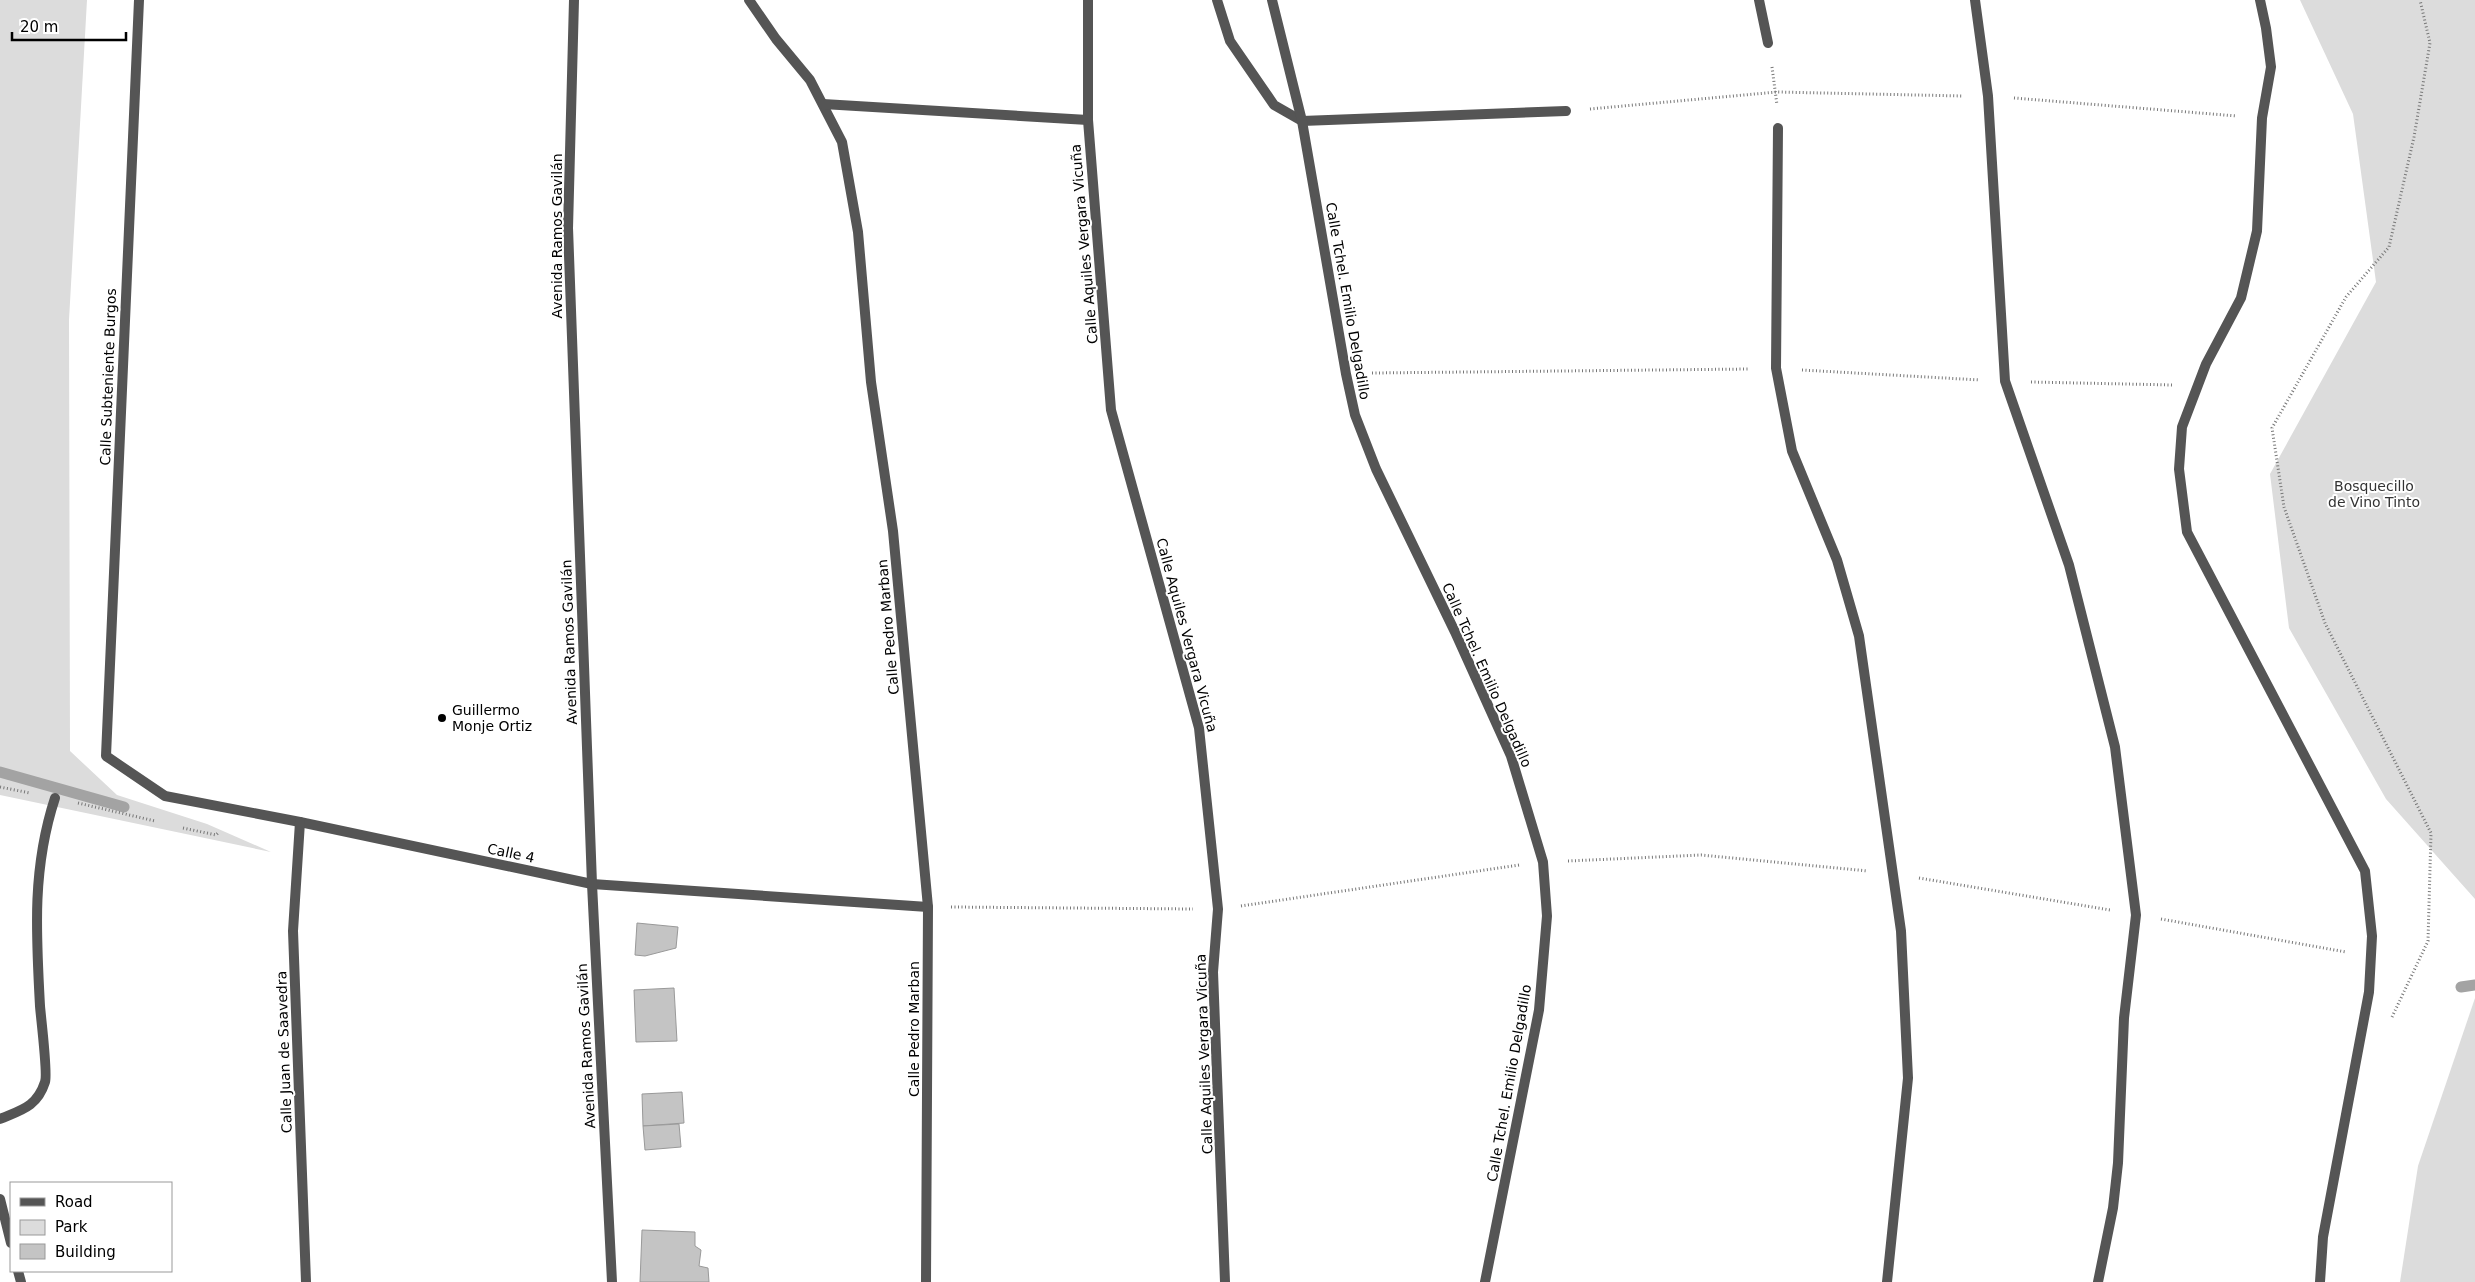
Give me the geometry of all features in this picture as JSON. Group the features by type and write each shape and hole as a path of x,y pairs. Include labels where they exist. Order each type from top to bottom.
{"street":[{"name":"Calle Subteniente Burgos","path":"106,756 139,0"},
{"name":"Avenida Ramos Gavilán","path":"574,0 568,228 592,884 612,1282"},
{"name":"Calle Pedro Marban","path":"749,0 776,39 810,80 842,142 858,232 871,382 893,531 928,907 926,1282"},
{"name":"Calle Aquiles Vergara Vicuña","path":"1088,0 1088,120 1112,410 1200,728 1218,909 1213,972 1225,1282"},
{"path":"1217,0 1230,41 1274,105 1302,121 1566,112"},
{"name":"Calle Tchel. Emilio Delgadillo","path":"1272,0 1302,121 1346,374 1355,415 1376,470 1455,632 1511,756 1543,862 1547,916 1539,1010 1486,1282"},
{"path":"1759,0 1768,43"},
{"path":"1975,0 1988,96 2005,381 2070,565 2115,746 2136,915 2124,1018 2118,1163 2113,1208 2098,1282"},
{"path":"2260,0 2271,67 2262,118 2257,232 2242,298 2206,364 2182,427 2179,469 2187,532 2365,871 2372,936 2369,992 2323,1237 2320,1282"},
{"path":"823,104 1088,120"},
{"path":"1778,128 1776,368 1792,451 1837,560 1859,636 1901,931 1908,1078 1887,1282"},
{"name":"Calle 4","path":"106,756 165,796 300,822 592,884 928,907"},
{"path":"0,1119 32,1105 46,1081 36,935 38,876 44,832 55,798"},
{"name":"Calle Juan de Saavedra","path":"300,822 292,930 306,1282"},
{"path":"0,1198 10,1238"}],"path":[{"path":"2389,1021 2428,941 2431,833 2325,623 2284,507 2272,428 2346,297 2389,247 2414,137 2430,44 2420,0"},
{"path":"1768,43 1777,92 1778,128"},
{"path":"1566,112 1777,92 1988,96 2262,118"},
{"path":"1346,374 1776,368"},
{"path":"0,787 159,822"},
{"path":"178,826 216,835 242,812"},
{"path":"928,907 1218,909 1543,862 1702,855 1893,874"}],"green space":[{"path":"0,0 87,0 69,320 70,751 117,795 207,824 271,852 0,795"},
{"name":"Bosquecillo de Vino Tinto","path":"2300,0 2475,0 2475,899 2386,799 2289,628 2270,474 2376,282 2353,114"},
{"path":"2475,998 2475,1282 2400,1282 2418,1166"}],"building":[{"path":"637,923 678,927 676,948 645,956 635,955"},
{"path":"674,988 677,1041 636,1042 634,990"},
{"path":"682,1092 684,1123 643,1126 642,1094"},
{"path":"679,1124 681,1147 645,1150 643,1126"},
{"path":"642,1230 695,1232 695,1246 701,1250 699,1266 708,1268 709,1282 640,1282"}],"waterway":[{"path":"0,772 124,807"},
{"path":"2461,987 2475,985"}],"place":[{"name":"Guillermo Monje Ortiz","path":"442,718"}]}
